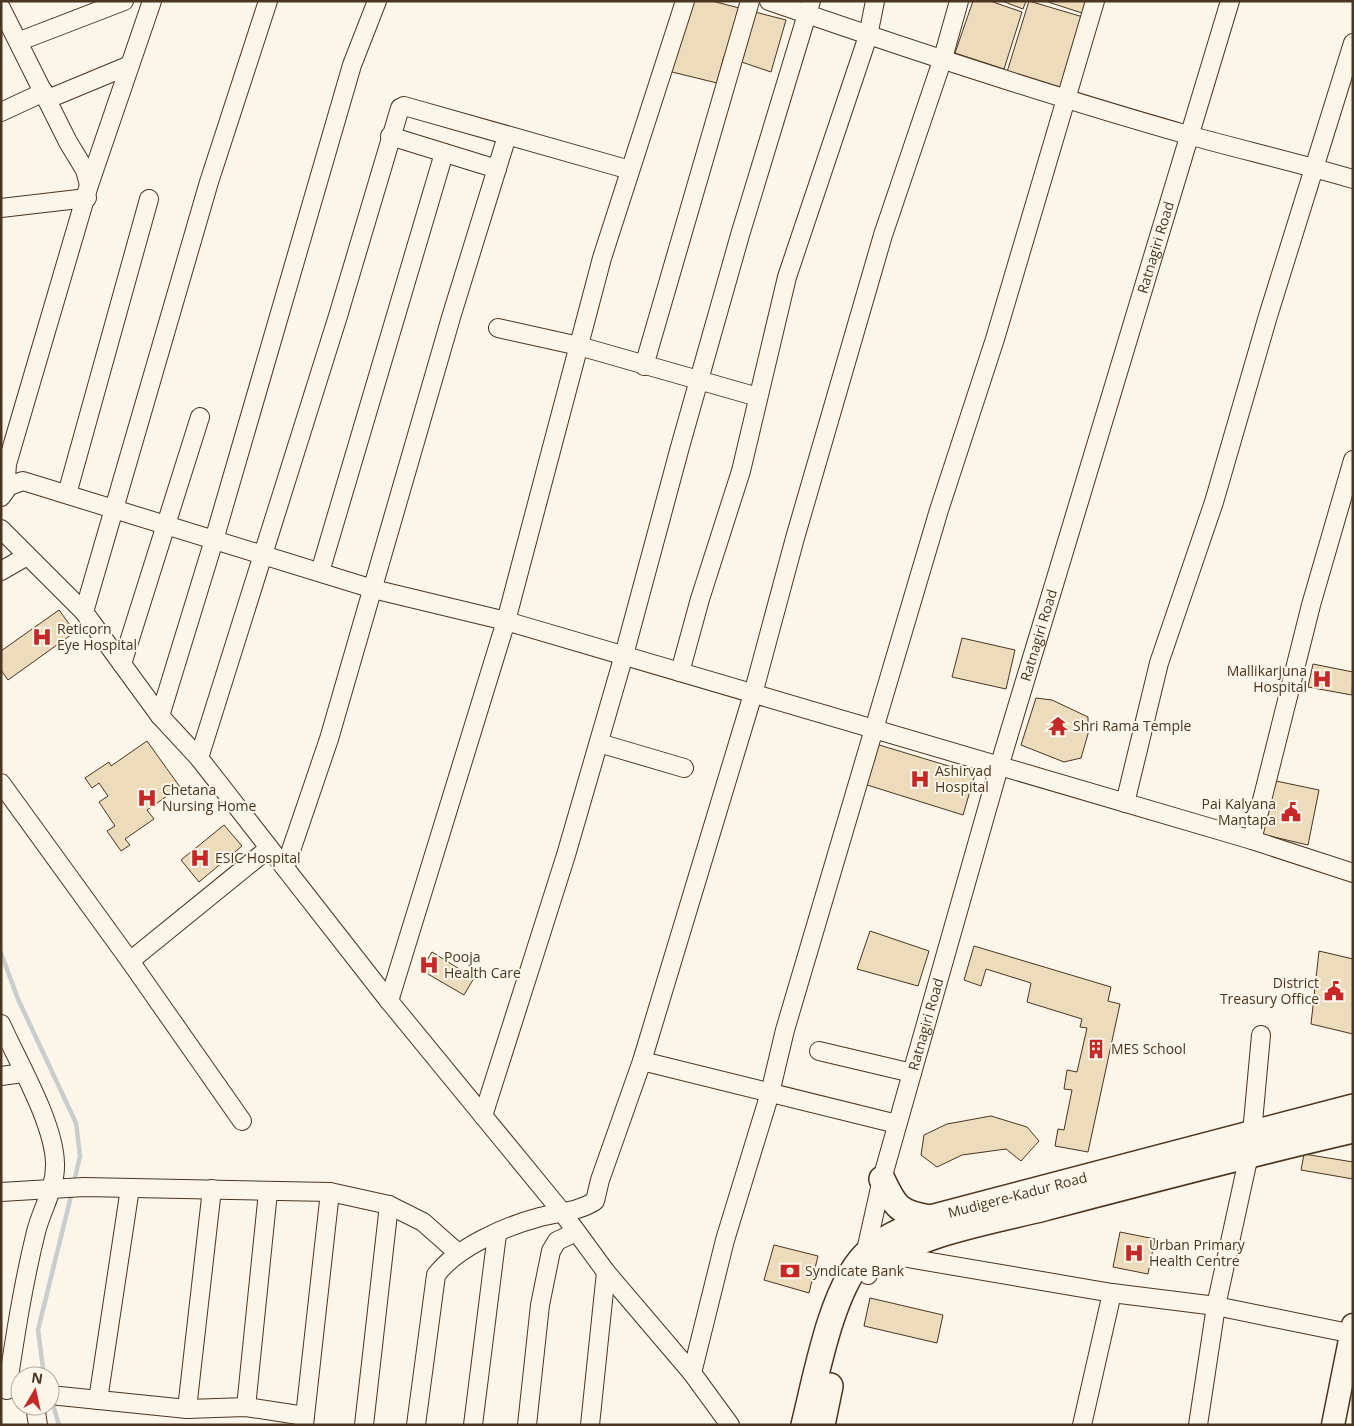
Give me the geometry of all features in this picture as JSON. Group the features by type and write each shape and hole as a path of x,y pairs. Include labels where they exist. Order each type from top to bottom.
{"highway":[{"name":"Mudigere-Kadur Road","path":"866,1265 875,1265 890,1255 948,1233 1250,1144 1353,1107"},
{"name":"Mudigere-Kadur Road","path":"804,1425 840,1295 846,1281 866,1265 882,1242 930,1218 1250,1144 1353,1130"},
{"path":"882,1180 891,1200 900,1210 930,1218"},
{"name":"Mudigere-Kadur Road","path":"822,1425 836,1364 866,1265"}],"main road":[{"path":"1333,1425 1352,1331"}],"street":[{"path":"20,41 124,1"},
{"path":"5,491 7,464 88,191 152,1"},
{"path":"84,612 209,182 268,1"},
{"path":"160,716 214,540 352,65 377,1"},
{"path":"389,1001 506,621 602,258 685,1"},
{"path":"644,366 750,1"},
{"path":"769,1 809,8 868,36 1066,98 1188,135 1353,179"},
{"path":"680,672 700,598 741,472 787,277 868,36 875,1"},
{"path":"416,1425 436,1275 458,1253 479,1241 517,1224 562,1212 578,1211 595,1201 600,1180 642,1060 753,694 883,235 943,58 958,1"},
{"path":"692,1373 725,1240 770,1093 785,1030 938,510 996,339 1094,1"},
{"name":"Ratnagiri Road","path":"866,1265 882,1180 999,767 1188,135 1230,1"},
{"path":"1,8 20,41 68,142 85,170 88,191"},
{"path":"483,1116 566,855 599,743 740,235 809,8"},
{"path":"1125,803 1160,663 1214,502 1268,316 1353,43"},
{"path":"1,112 130,65"},
{"path":"199,758 338,316 390,136 400,108 404,106 630,170"},
{"path":"390,136 497,169"},
{"path":"285,868 329,739 452,314 507,136"},
{"path":"320,572 444,153"},
{"path":"1,208 88,191"},
{"path":"67,494 149,198"},
{"path":"498,328 579,346 758,397"},
{"path":"122,664 200,417"},
{"path":"1252,840 1311,604 1353,460"},
{"path":"5,491 23,481 373,589 506,621 624,655 1252,840 1353,873"},
{"path":"1,529 84,612 160,716 199,758 268,849 389,1001 562,1212 606,1272 692,1373 730,1425"},
{"path":"1,571 27,556"},
{"path":"599,743 684,768"},
{"path":"1,783 130,961 242,1121"},
{"path":"130,961 268,849"},
{"path":"1,1024 42,1112 52,1147 59,1187 36,1229 20,1298 9,1390"},
{"path":"1198,1425 1216,1306 1250,1144 1261,1035"},
{"path":"819,1050 912,1073"},
{"path":"642,1060 897,1124"},
{"path":"1,1076 23,1073"},
{"path":"1,1192 84,1186 212,1188 268,1192 330,1192 389,1205 423,1222 458,1253"},
{"path":"98,1400 130,1188"},
{"path":"187,1409 212,1188"},
{"path":"246,1407 268,1192"},
{"path":"60,1396 187,1409 246,1407 305,1420 330,1192"},
{"path":"364,1425 389,1205"},
{"path":"527,1425 540,1305 551,1251 557,1241 576,1232"},
{"path":"473,1425 498,1234"},
{"path":"890,1255 1112,1293 1216,1306 1352,1331"},
{"path":"590,1425 606,1272"},
{"path":"1082,1425 1112,1293"}],"building":[{"path":"691,1 712,1 786,20 771,72 724,56 717,83 668,71"},
{"path":"973,1 990,1 1022,12 1004,69 955,53"},
{"path":"1002,1 1026,1 1023,9"},
{"path":"1029,1 1083,17 1061,88 1007,72"},
{"path":"1045,1 1089,1 1085,14"},
{"path":"59,610 75,632 8,680 1,670 1,651"},
{"path":"962,638 1015,650 1006,689 952,677"},
{"path":"1313,664 1353,672 1352,695 1308,687"},
{"name":"Shri Rama Temple","path":"1036,698 1052,700 1088,717 1088,734 1081,758 1064,762 1021,745"},
{"path":"147,741 180,787 147,810 154,819 125,839 130,845 121,851 107,831 115,826 99,802 108,796 99,783 92,788 85,778 109,762 111,766"},
{"name":"Ashirvad Hospital","path":"876,744 975,774 963,815 864,784"},
{"name":"Pai Kalyana Mantapa","path":"1276,781 1319,790 1308,845 1261,834"},
{"path":"224,825 242,846 199,882 181,860"},
{"path":"870,931 929,951 918,986 857,969"},
{"name":"MES School","path":"974,946 1111,987 1108,1001 1120,1004 1088,1152 1055,1146 1058,1129 1064,1130 1072,1090 1064,1089 1067,1070 1077,1072 1087,1028 1080,1027 1082,1019 1027,1002 1031,983 986,969 981,986 964,980"},
{"name":"District Treasury Office","path":"1319,951 1353,959 1353,1034 1311,1024"},
{"path":"432,952 474,978 464,995 421,970"},
{"path":"991,1116 1027,1127 1039,1141 1021,1161 1006,1149 962,1155 937,1167 921,1155 924,1135 947,1124"},
{"path":"1304,1154 1353,1162 1353,1179 1301,1170"},
{"name":"Urban Primary Health Centre","path":"1120,1232 1155,1239 1148,1274 1113,1267"},
{"name":"Syndicate Bank","path":"774,1245 818,1256 809,1293 764,1280"},
{"path":"870,1298 943,1315 937,1343 864,1326"}],"waterway":[{"path":"1,953 18,999 76,1123 80,1156 74,1182"},
{"path":"43,1366 38,1330 72,1192"},
{"path":"56,1416 59,1425"}],"place":[{"name":"Reticorn Eye Hospital","path":"42,637"},
{"name":"Mallikarjuna Hospital","path":"1322,679"},
{"name":"Shri Rama Temple","path":"1058,726"},
{"name":"Ashirvad Hospital","path":"920,779"},
{"name":"Chetana Nursing Home","path":"147,798"},
{"name":"Pai Kalyana Mantapa","path":"1291,812"},
{"name":"ESIC Hospital","path":"200,858"},
{"name":"Pooja Health Care","path":"429,965"},
{"name":"District Treasury Office","path":"1334,991"},
{"name":"MES School","path":"1096,1049"},
{"name":"Urban Primary Health Centre","path":"1134,1253"},
{"name":"Syndicate Bank","path":"790,1271"}]}
